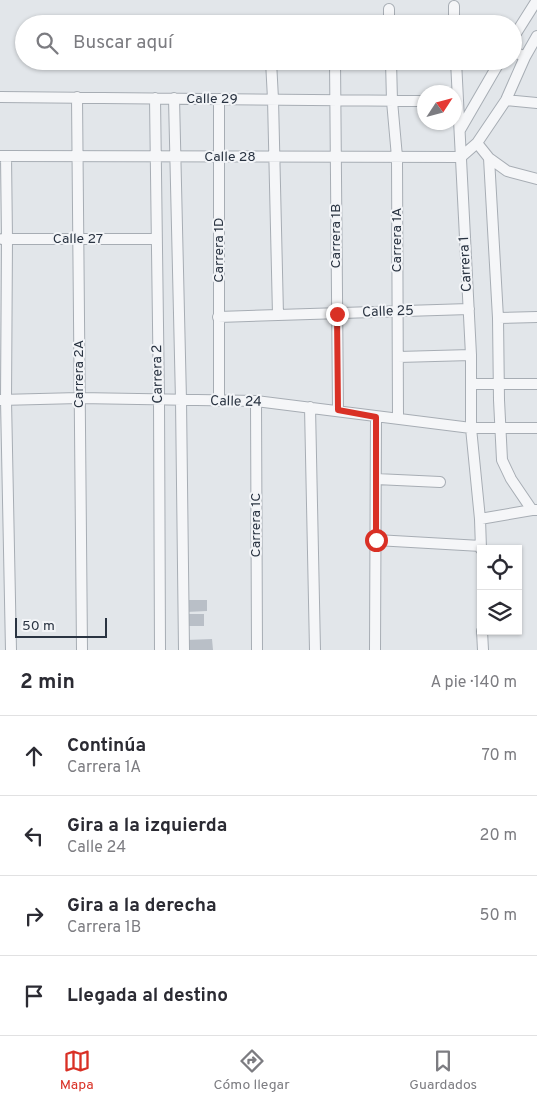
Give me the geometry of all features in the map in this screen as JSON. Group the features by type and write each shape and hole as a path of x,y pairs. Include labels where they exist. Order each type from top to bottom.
{"street":[{"path":"522,24 537,0"},
{"path":"454,6 454,15"},
{"path":"389,9 389,15"},
{"path":"522,64 537,36"},
{"path":"271,70 278,315"},
{"name":"Carrera 1B","path":"335,70 338,410"},
{"name":"Carrera 1A","path":"391,70 397,157 398,418"},
{"name":"Carrera 1","path":"456,70 456,85"},
{"path":"459,131 495,70"},
{"path":"461,157 477,143 506,100 519,70"},
{"name":"Calle 29","path":"0,97 417,101"},
{"name":"Carrera 2A","path":"77,98 82,650"},
{"name":"Carrera 2","path":"155,98 160,650"},
{"name":"Carrera 2","path":"174,98 181,400 184,650"},
{"name":"Carrera 1D","path":"219,99 219,401"},
{"path":"506,100 537,103"},
{"name":"Carrera 1","path":"459,131 471,355 471,428 481,545"},
{"path":"477,143 489,158 508,171 537,179"},
{"path":"3,156 3,400 10,650"},
{"name":"Calle 28","path":"3,156 461,157"},
{"path":"480,518 535,510 511,479 502,460 498,318 489,158"},
{"name":"Calle 27","path":"3,239 156,238"},
{"name":"Calle 25","path":"218,317 469,309"},
{"path":"498,318 537,317"},
{"path":"398,356 471,355"},
{"path":"471,384 537,384"},
{"name":"Calle 24","path":"3,400 80,398 256,401 471,428"},
{"name":"Carrera 1C","path":"256,401 257,650"},
{"path":"310,407 315,650"},
{"path":"375,650 376,417"},
{"path":"471,428 537,429"},
{"path":"376,479 440,482"},
{"path":"376,540 477,548"},
{"path":"482,635 483,650"}],"building":[{"path":"186,600 207,600 207,611 186,612"},
{"path":"188,614 204,614 204,626 188,626"},
{"path":"212,639 213,650 186,650 186,640"}],"route":[{"path":"337,314 338,410 376,417 376,540"}]}
